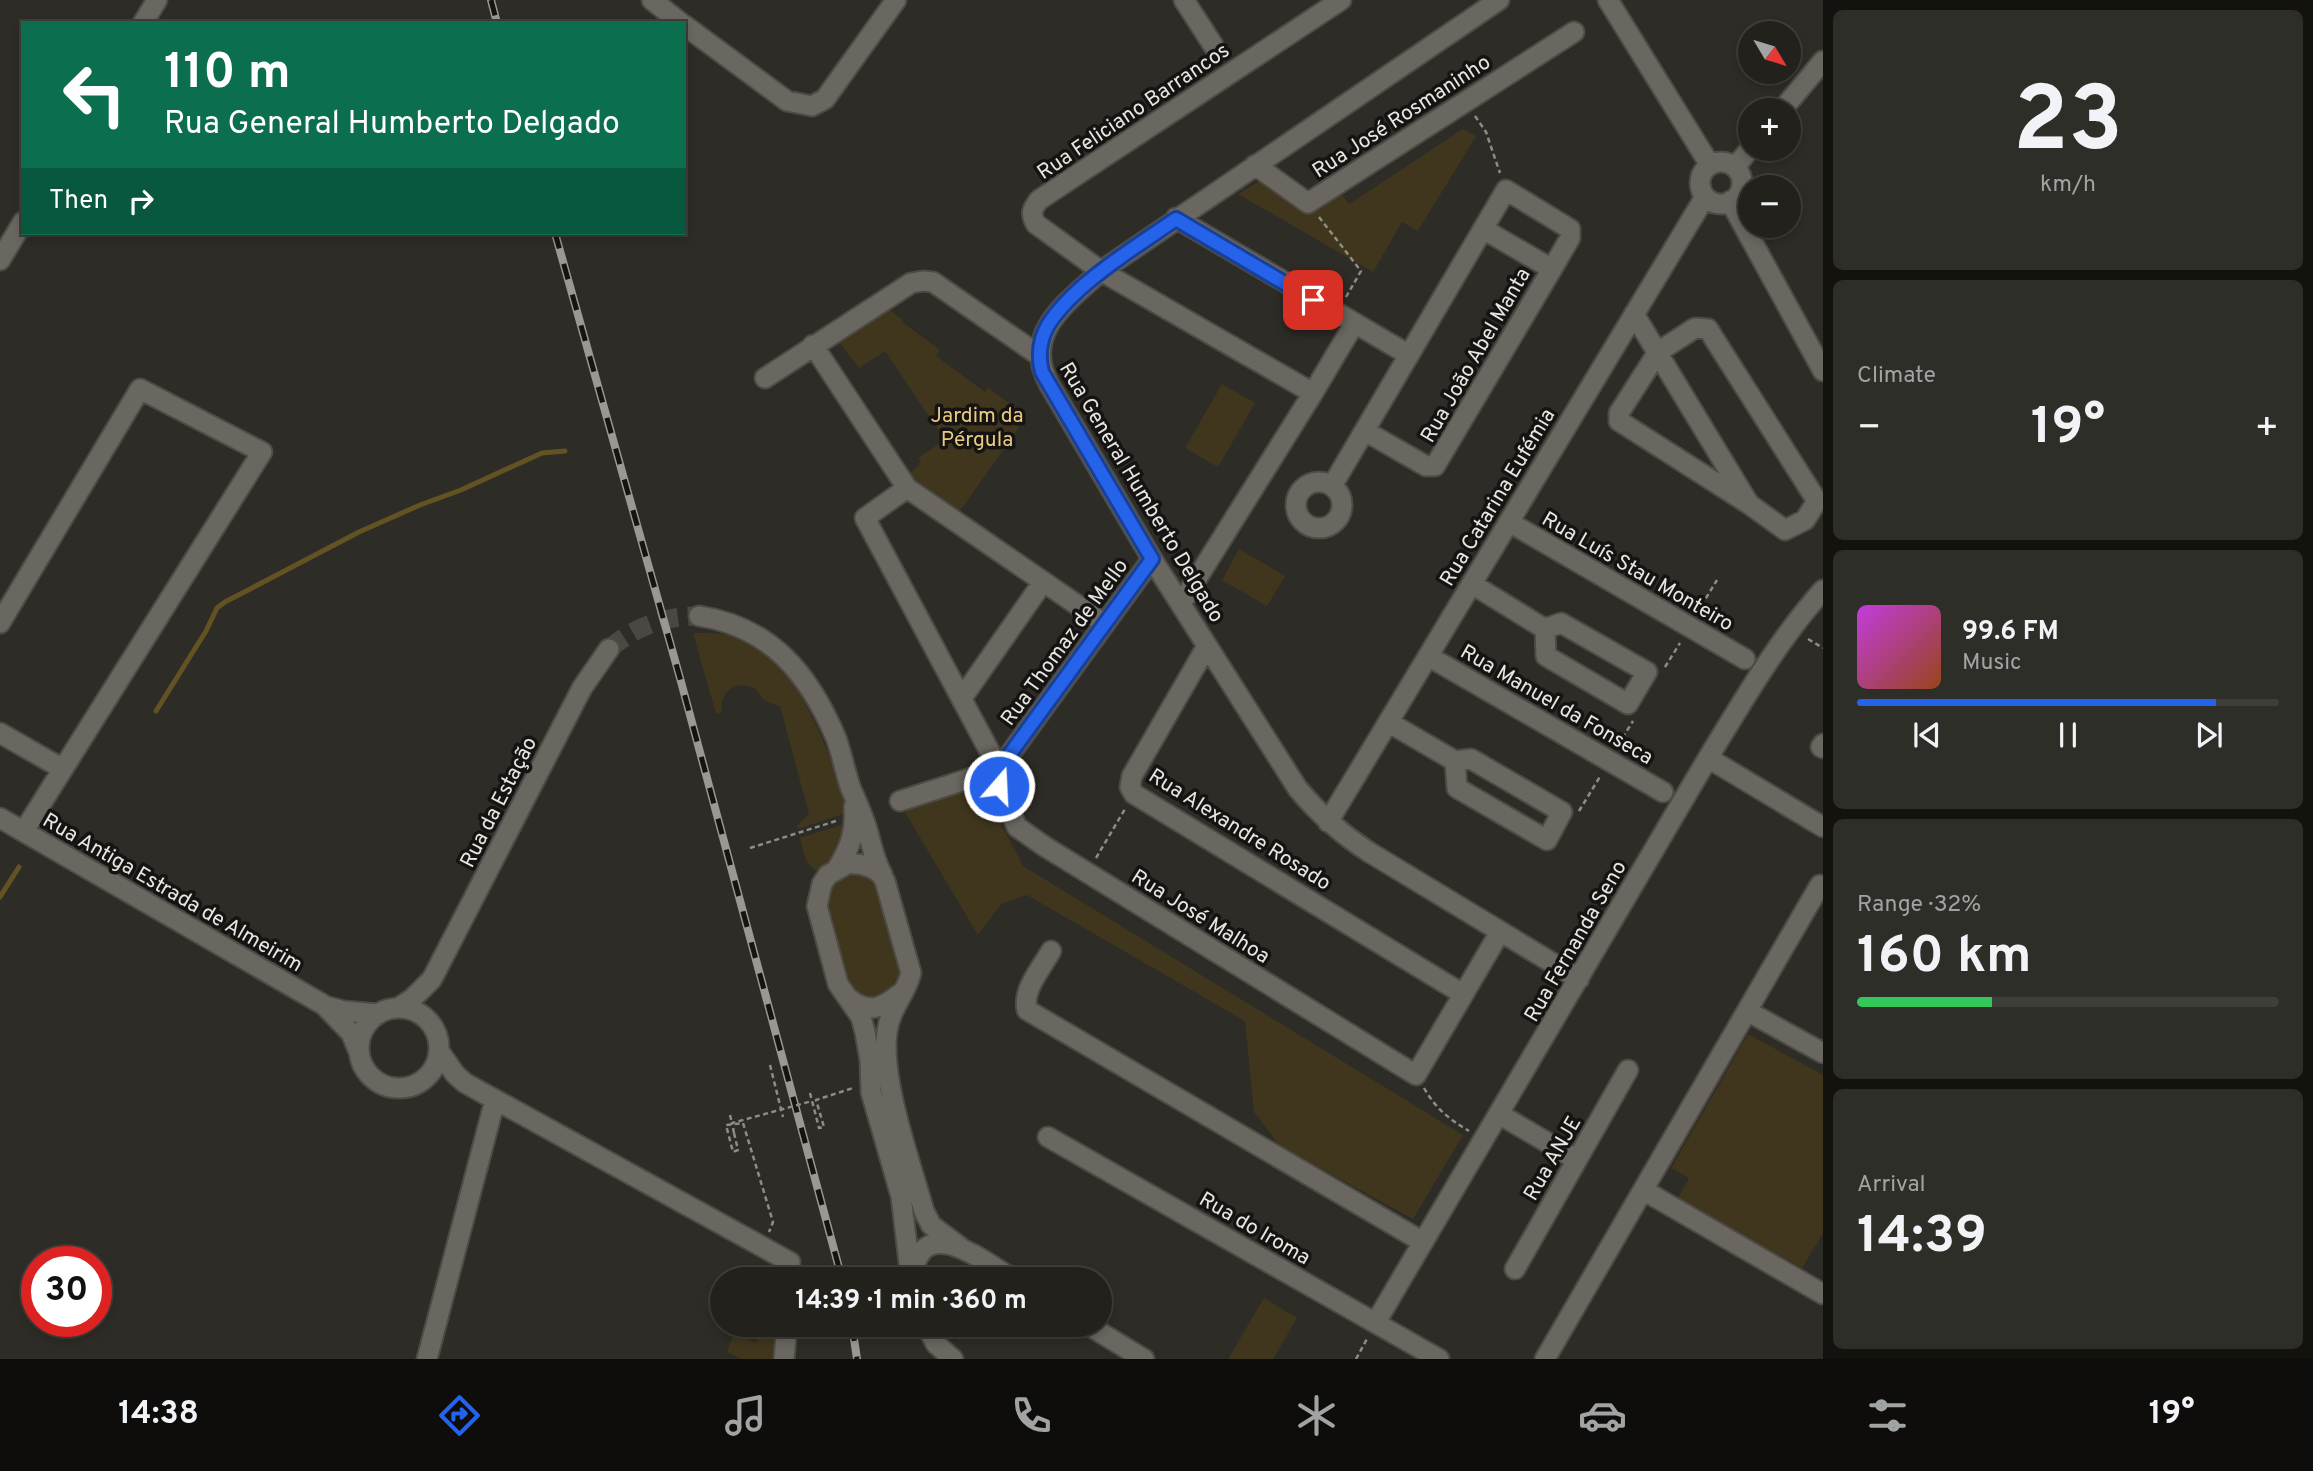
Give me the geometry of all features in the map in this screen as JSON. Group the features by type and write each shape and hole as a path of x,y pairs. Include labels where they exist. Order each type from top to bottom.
{"street":[{"path":"144,21 157,0"},
{"path":"652,0 678,21"},
{"path":"686,27 787,101 813,106 825,99 896,0"},
{"path":"1184,0 1213,45"},
{"name":"Rua Feliciano Barrancos","path":"1101,271 1036,224 1032,209 1039,200 1341,0"},
{"name":"Rua General Humberto Delgado","path":"1499,0 1101,271 1059,310 1041,341 1040,356 1042,372 1152,559 1298,789 1328,822 1369,852 1579,979"},
{"path":"1608,0 1710,165"},
{"name":"Rua José Rosmaninho","path":"1255,164 1308,204 1574,32"},
{"path":"1792,98 1823,61"},
{"path":"1735,167 1740,161"},
{"path":"1720,162 1735,167 1740,173 1741,189 1737,197 1730,201 1714,203 1705,197 1700,184 1701,176 1710,165 1720,162"},
{"path":"1332,486 1506,190"},
{"name":"Rua João Abel Manta","path":"1365,430 1426,466 1435,466 1552,269 1570,238 1570,229 1506,190"},
{"name":"Rua Catarina Eufémia","path":"1328,822 1705,197"},
{"path":"1730,201 1823,371"},
{"path":"1176,219 1409,355"},
{"path":"0,260 21,225"},
{"name":"Rua João Abel Manta","path":"1483,229 1552,269"},
{"path":"1101,271 1313,393"},
{"path":"765,378 886,297 911,283 923,281 933,282 1040,356"},
{"path":"1634,314 1749,504"},
{"path":"1181,604 1354,324"},
{"path":"1695,328 1708,329 1817,501 1805,520 1786,530 1619,421 1619,413 1658,352 1695,328"},
{"path":"813,345 907,488 1105,624"},
{"path":"0,623 140,389 262,452 24,831"},
{"name":"Rua José Malhoa","path":"907,488 864,518 999,769 999,786 1017,827 1087,873 1416,1075"},
{"name":"Rua Luís Stau Monteiro","path":"1509,522 1745,659"},
{"name":"Rua Thomaz de Mello","path":"999,769 1152,559"},
{"path":"962,698 1043,582"},
{"path":"1472,584 1545,629"},
{"name":"Rua Fernanda Seno","path":"1376,1322 1708,758 1752,686 1823,590"},
{"path":"699,616 716,619 766,640 786,658 815,695 836,738 882,874 911,973 891,1012 887,1032 889,1075 924,1211 931,1225 993,1267"},
{"path":"1561,623 1647,672 1628,704 1546,656 1545,629 1561,623"},
{"name":"Rua Alexandre Rosado","path":"1207,646 1132,776 1130,787 1134,794 1463,994"},
{"name":"Rua da Estação","path":"398,1008 412,999 432,979 582,688 609,649"},
{"name":"Rua Manuel da Fonseca","path":"1428,656 1663,792"},
{"path":"1388,722 1455,761 1471,759 1562,812 1547,840 1457,788 1455,761"},
{"path":"0,733 63,769"},
{"path":"1708,758 1823,827"},
{"path":"900,801 999,769"},
{"path":"852,789 855,826 853,837 837,869 822,884 817,906 838,984 861,1017 866,1032 871,1092 901,1196 912,1267"},
{"name":"Rua Antiga Estrada de Almeirim","path":"0,818 324,1006 351,1032 359,1052"},
{"path":"837,869 852,863 882,874"},
{"path":"1545,1359 1820,885"},
{"path":"1416,1075 1500,932"},
{"path":"1051,951 1028,991 1025,1001 1027,1010 1423,1242"},
{"name":"Rua da Estação","path":"432,979 429,1008 432,1026"},
{"path":"842,992 859,1007 868,1009 882,1006 903,992"},
{"name":"Rua Antiga Estrada de Almeirim","path":"324,1006 378,1014"},
{"path":"398,1008 416,1012 432,1026 439,1042 439,1051 433,1069 422,1081 397,1088 378,1082 364,1067 359,1052 363,1032 378,1014 398,1008"},
{"path":"1747,1011 1823,1053"},
{"path":"439,1051 455,1074 466,1083 763,1248 785,1267"},
{"name":"Rua ANJE","path":"1515,1269 1629,1070"},
{"path":"422,1081 466,1083"},
{"path":"427,1359 495,1100"},
{"path":"1499,1114 1577,1160"},
{"name":"Rua do Iroma","path":"1048,1137 1439,1359"},
{"path":"1643,1190 1823,1294"},
{"path":"915,1267 921,1251 932,1244 945,1242 960,1247"},
{"path":"783,1359 786,1337"},
{"path":"931,1337 944,1356"},
{"path":"1108,1337 1144,1359"}],"path":[{"path":"1466,102 1486,132 1506,190"},
{"path":"1308,204 1361,271 1336,314"},
{"path":"1087,873 1134,794"},
{"path":"750,848 839,820"},
{"path":"770,1065 783,1117"},
{"path":"1416,1075 1440,1112 1483,1141"},
{"path":"810,1093 819,1129 824,1127 816,1100 859,1086"},
{"path":"732,1123 812,1101"},
{"path":"730,1115 732,1123 734,1132 738,1150 733,1152 726,1125 743,1123 773,1222 763,1248"},
{"path":"1356,1359 1376,1322"}],"green space":[{"path":"1463,129 1476,136 1418,231 1402,222 1373,272 1238,194 1260,181 1309,214 1340,192 1349,204"},
{"name":"Jardim da Pérgula","path":"885,306 940,350 936,356 985,392 988,388 1027,416 960,511 909,475 921,462 918,458 945,440 885,351 859,368 836,338"},
{"path":"1222,384 1255,403 1218,467 1185,448"},
{"path":"1239,549 1285,576 1267,606 1222,580"},
{"path":"693,633 740,638 766,654 783,672 799,692 812,716 849,812 798,829 797,826 809,814 780,706 763,699 757,690 744,685 729,690 723,700 722,712 716,714"},
{"path":"981,785 1023,866 1463,1135 1413,1219 1280,1146 1254,1112 1245,1021 1027,895 1001,904 978,935 903,809"},
{"path":"851,822 845,848 821,871 812,867 806,859 800,838"},
{"path":"850,869 879,878 905,971 899,988 870,1003 849,992 822,901 824,891"},
{"path":"1748,1034 1823,1075 1823,1233 1802,1268 1678,1198 1689,1178 1671,1168"},
{"path":"1264,1298 1297,1318 1273,1359 1228,1359"},
{"path":"733,1337 741,1337 756,1343 758,1337 778,1337 776,1359 742,1359 727,1352"}],"waterway":[{"path":"156,711 206,631 217,608 225,602 359,532 542,453 565,451"},
{"path":"0,897 19,867"}],"tunnel":[{"path":"609,649 640,628 662,620 699,616"}],"railway":[{"path":"491,0 496,21"},
{"path":"556,235 680,678 839,1267"},
{"path":"854,1337 857,1359"}],"route":[{"path":"999,786 999,769 1152,559 1042,372 1041,341 1047,327 1059,310 1101,271 1176,219 1313,300"}]}
